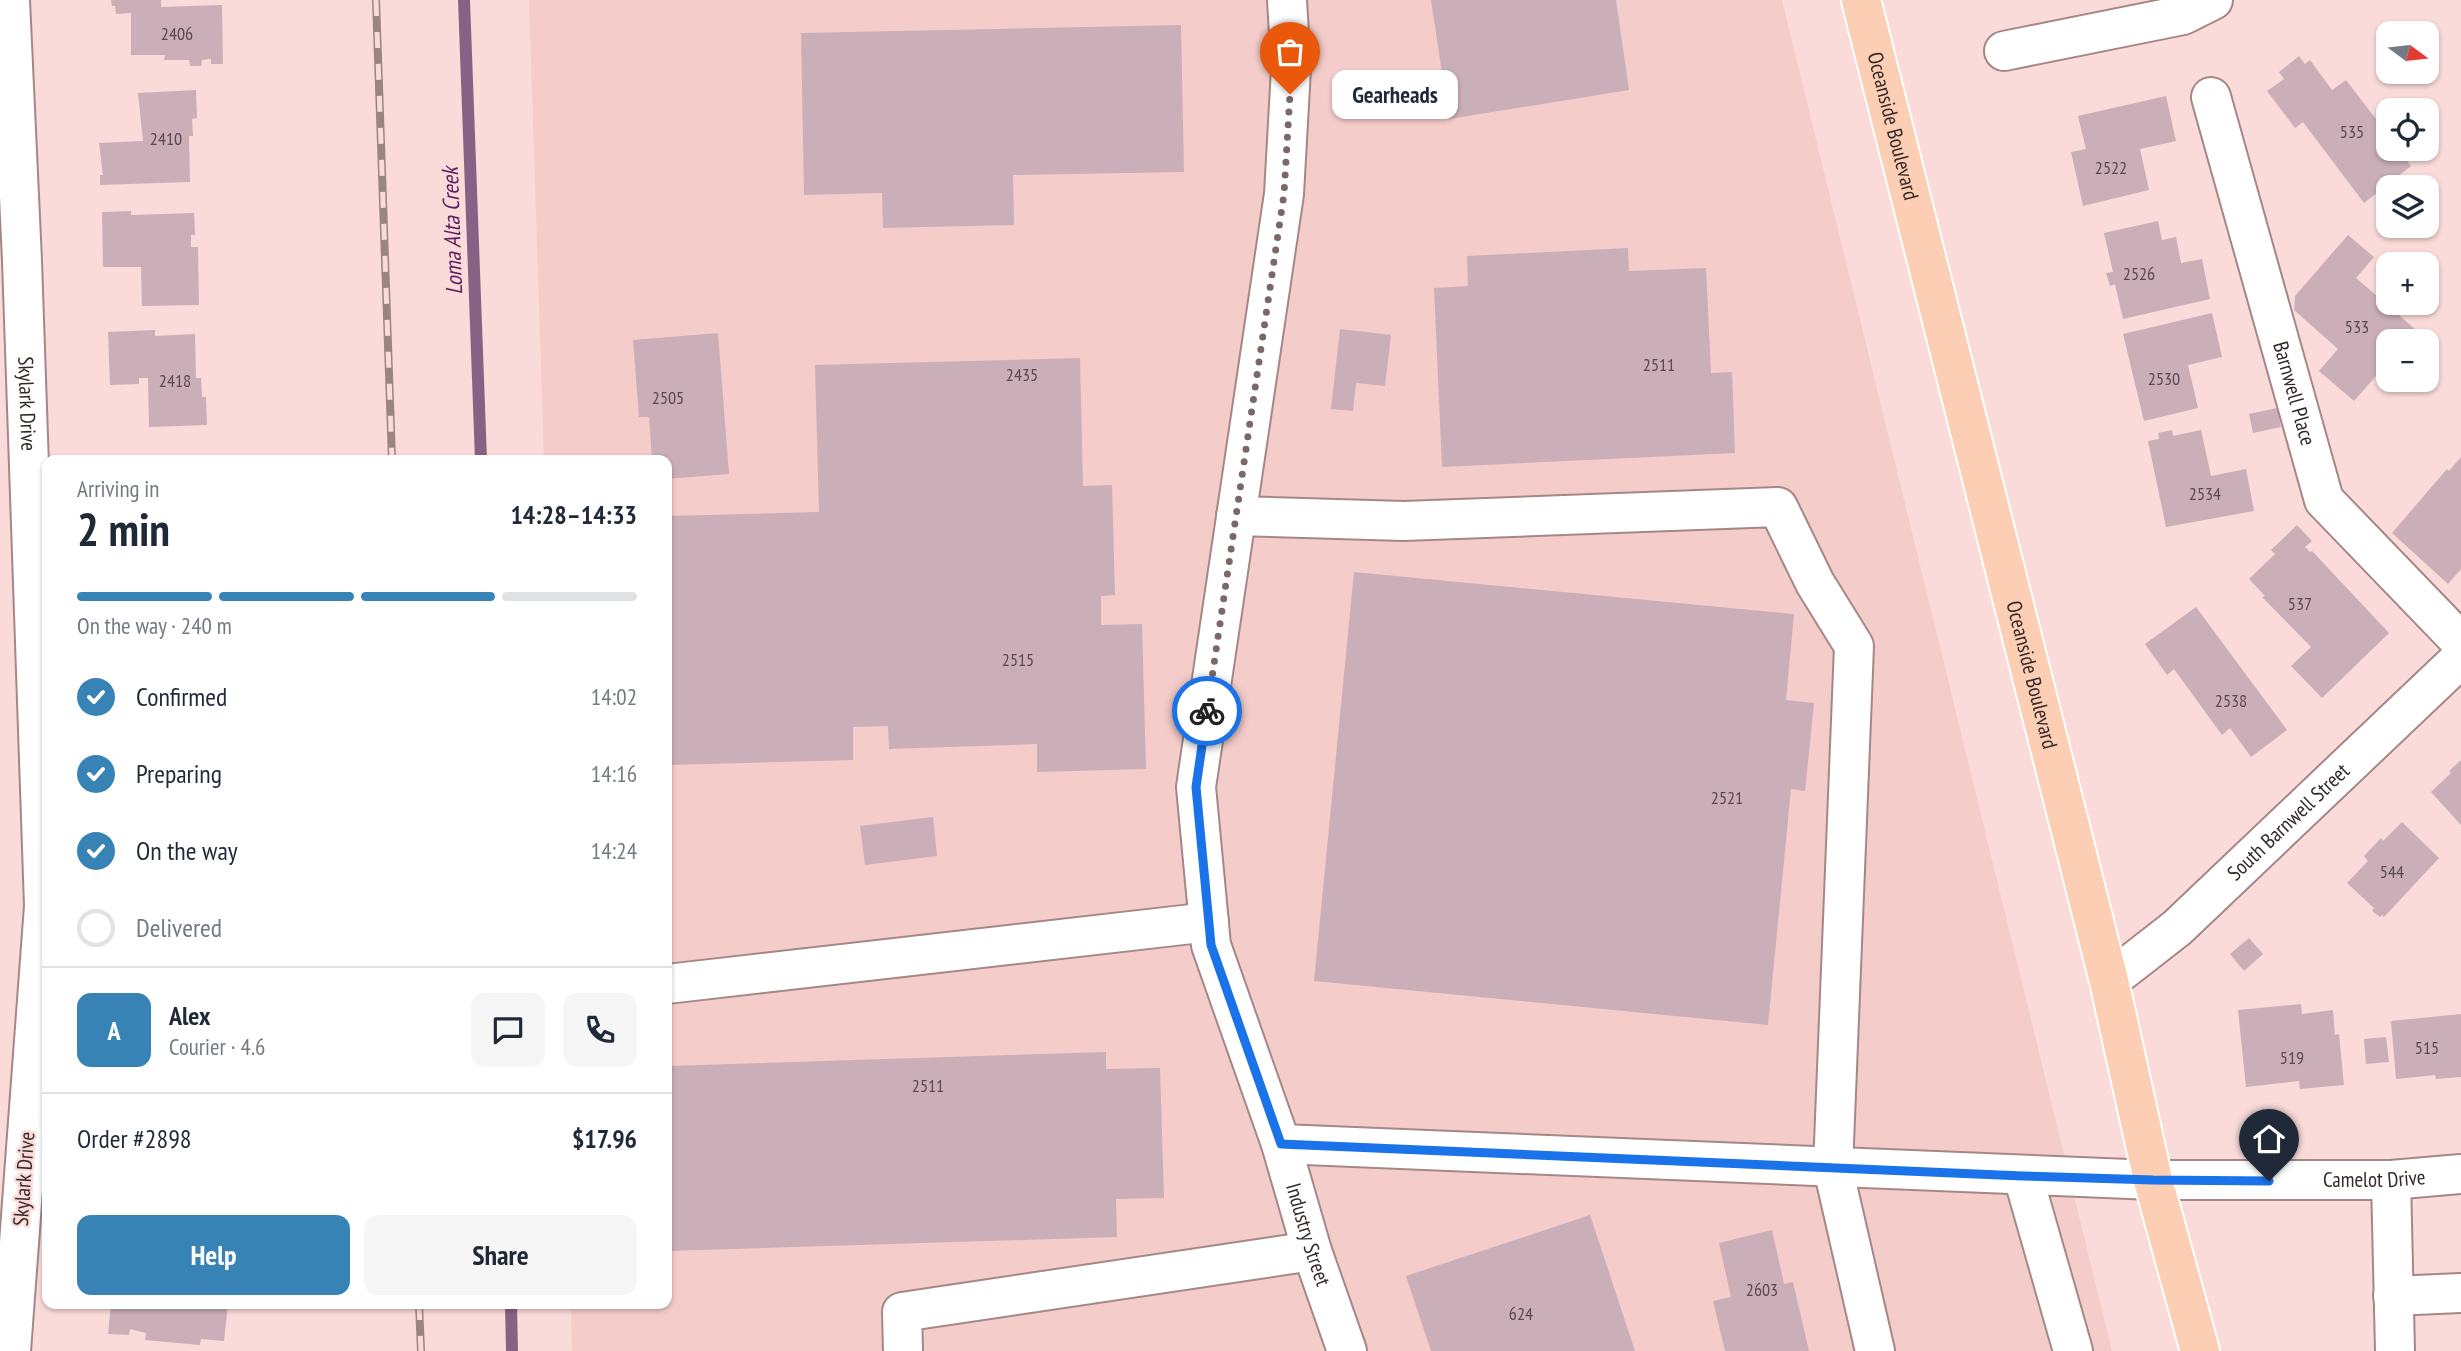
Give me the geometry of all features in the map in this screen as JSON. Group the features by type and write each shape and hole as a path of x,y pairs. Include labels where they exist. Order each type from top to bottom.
{"main road":[{"name":"Oceanside Boulevard","path":"1861,0 2109,981 2153,1180 2200,1351"}],"street":[{"name":"Skylark Drive","path":"10,0 22,261 42,847"},
{"name":"Industry Street","path":"1287,0 1291,69 1284,194 1196,787 1211,945 1281,1144 1312,1251 1347,1351"},
{"path":"2004,51 2183,15 2213,0"},
{"name":"Barnwell Place","path":"2211,96 2325,500 2461,642"},
{"path":"1236,516 1404,521 1778,507 1815,583 1854,646 1833,1168 1875,1351"},
{"name":"South Barnwell Street","path":"2109,981 2177,928 2461,658"},
{"path":"672,983 1209,922"},
{"name":"Skylark Drive","path":"11,1351 42,933"},
{"name":"Camelot Drive","path":"1281,1144 2153,1180 2391,1180 2461,1174"},
{"path":"2023,1176 2073,1351"},
{"path":"2391,1180 2395,1351"},
{"path":"903,1351 902,1312 1312,1251"},
{"path":"2393,1296 2461,1293"}],"shaded area":[{"path":"529,0 1782,0 2112,1351 572,1351 571,1309 672,1309 672,455 544,455"}],"building":[{"path":"111,0 161,0 161,7 222,5 223,64 211,64 211,59 202,60 201,66 190,66 189,60 164,60 165,55 131,55 131,13 116,14"},
{"path":"1431,0 1616,0 1629,90 1449,119"},
{"path":"1181,25 1184,172 1013,175 1014,225 883,228 882,193 804,195 801,33"},
{"path":"2299,56 2305,64 2310,60 2332,90 2346,80 2376,119 2376,161 2407,161 2411,166 2400,175 2376,175 2376,194 2364,203 2303,122 2295,128 2267,91 2284,79 2279,72"},
{"path":"196,90 197,118 192,119 193,136 189,136 190,182 100,185 100,175 103,175 99,143 143,141 138,93"},
{"path":"2166,96 2176,141 2140,149 2149,190 2083,206 2071,152 2086,149 2078,116"},
{"path":"131,211 131,215 194,213 195,235 191,235 191,247 198,247 199,305 142,306 141,267 103,267 102,212"},
{"path":"2158,221 2162,240 2176,237 2181,263 2202,259 2210,299 2123,319 2115,284 2110,286 2106,273 2113,272 2104,233"},
{"path":"2348,235 2374,257 2356,278 2376,295 2376,315 2399,315 2415,329 2376,329 2376,376 2354,401 2319,371 2338,349 2294,310 2295,296"},
{"path":"1628,248 1629,271 1706,268 1711,373 1732,372 1735,453 1442,467 1434,288 1468,286 1467,256"},
{"path":"2212,313 2222,357 2188,365 2198,408 2144,421 2123,334"},
{"path":"1340,329 1391,335 1385,386 1356,383 1353,411 1331,409"},
{"path":"155,330 155,336 195,334 196,378 201,378 202,397 206,397 207,425 149,427 148,378 139,378 139,384 110,385 108,332"},
{"path":"718,333 729,474 672,479 672,455 652,455 649,417 639,417 633,340"},
{"path":"1080,358 1083,486 1112,485 1115,595 1101,596 1101,625 1142,624 1146,769 1037,772 1037,744 889,749 888,726 853,727 853,760 672,765 672,516 819,512 815,365"},
{"path":"2277,408 2281,427 2253,433 2249,414"},
{"path":"2172,430 2173,436 2201,430 2211,476 2246,469 2254,511 2166,527 2148,441 2159,439 2158,433"},
{"path":"2461,457 2461,569 2448,584 2392,533 2447,469 2449,471"},
{"path":"2297,525 2312,541 2305,547 2312,551 2389,633 2322,698 2291,666 2311,647 2262,597 2265,596 2249,579 2275,554 2271,550"},
{"path":"1354,572 1794,614 1786,700 1814,703 1805,791 1791,789 1768,1025 1314,981"},
{"path":"2196,607 2287,730 2251,757 2230,728 2222,735 2174,669 2167,675 2145,644"},
{"path":"2461,760 2461,825 2431,792"},
{"path":"933,817 937,856 865,865 860,826"},
{"path":"2402,822 2439,858 2384,917 2380,917 2347,883 2368,861 2364,856"},
{"path":"2249,938 2263,954 2244,971 2230,954"},
{"path":"2301,1004 2302,1014 2333,1010 2335,1035 2339,1034 2344,1085 2300,1089 2299,1081 2246,1087 2238,1010"},
{"path":"2461,1014 2461,1077 2436,1079 2435,1075 2396,1079 2391,1021"},
{"path":"2386,1037 2389,1062 2366,1064 2364,1039"},
{"path":"1106,1052 1106,1069 1160,1068 1164,1198 1116,1199 1117,1237 672,1251 672,1066"},
{"path":"1590,1215 1635,1351 1431,1351 1406,1276"},
{"path":"1772,1230 1784,1284 1793,1282 1809,1351 1725,1351 1713,1301 1731,1297 1719,1243"},
{"path":"110,1309 227,1309 224,1341 201,1339 200,1345 145,1340 146,1333 130,1329 129,1335 108,1334"}],"waterway":[{"name":"Loma Alta Creek","path":"464,0 481,455"},
{"name":"Loma Alta Creek","path":"511,1309 512,1351"}],"railway":[{"path":"376,0 392,455"},
{"path":"419,1309 421,1351"}],"way so far":[{"path":"1207,711 1284,194 1290,94"}],"place":[{"name":"Gearheads","path":"1290,94"}],"route":[{"path":"1207,711 1196,787 1211,945 1281,1144 2023,1176 2269,1181"}]}
